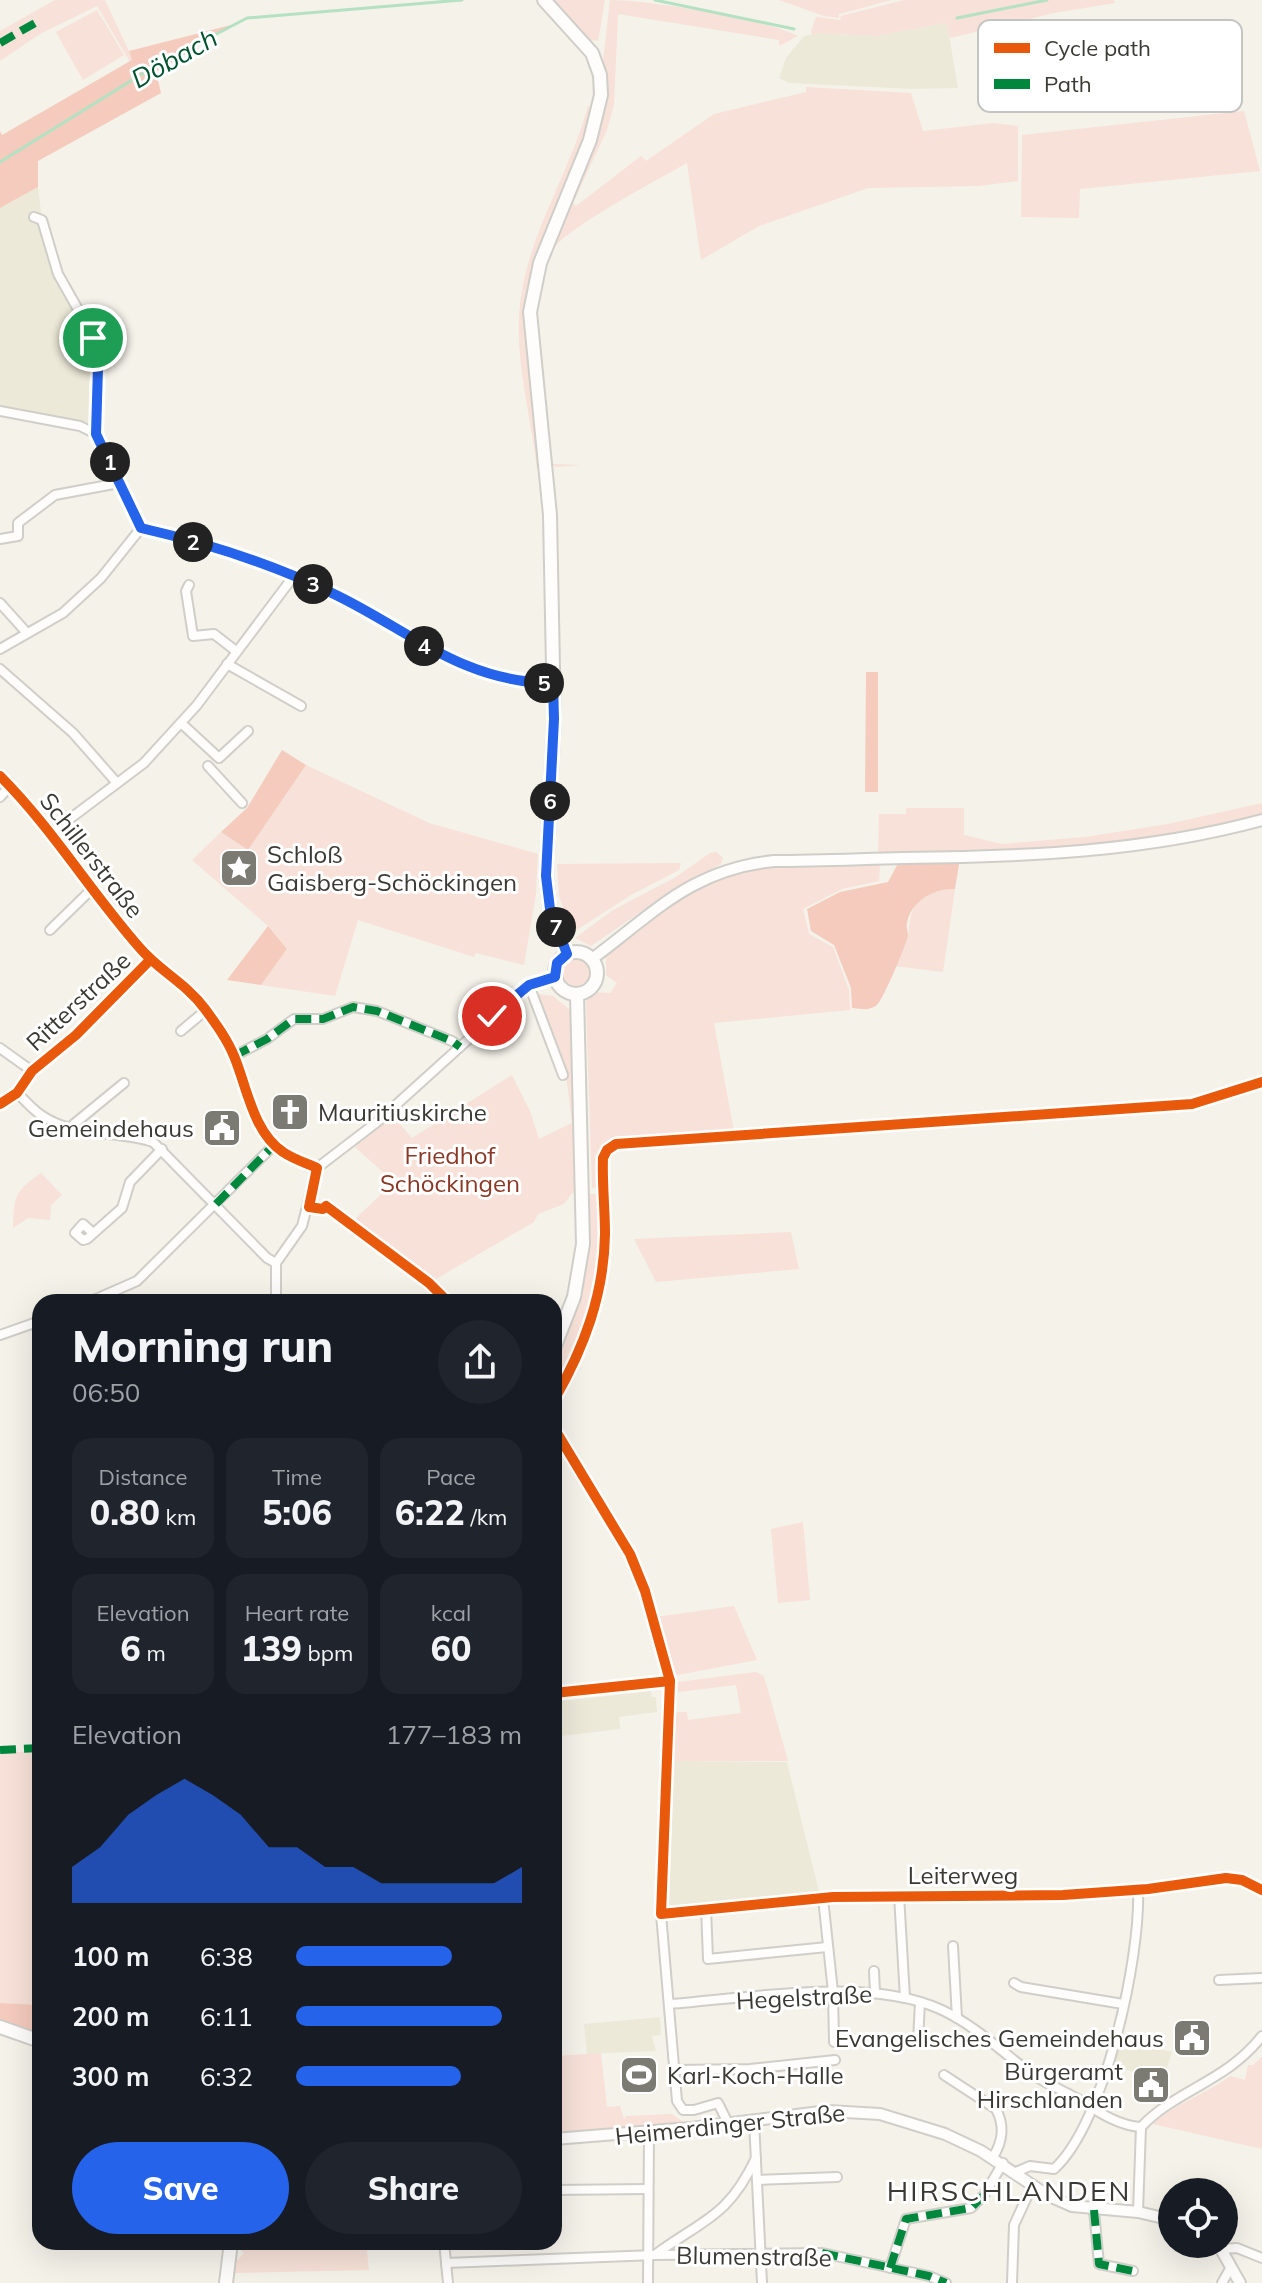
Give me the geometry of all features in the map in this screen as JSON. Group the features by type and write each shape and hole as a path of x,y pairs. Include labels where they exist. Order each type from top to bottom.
{"main road":[{"path":"544,0 592,53 598,68 601,95 594,129 542,255 531,302 530,334 550,515 554,719 546,876 550,909 567,954"},
{"path":"581,952 592,959 597,970 595,983 577,994 562,990 555,977 557,963 567,954 581,952"},
{"path":"562,1328 574,1297 583,1244 577,994"},
{"path":"0,2027 32,2038"},
{"path":"226,2283 230,2250"}],"street":[{"path":"34,217 42,220 58,274 88,327 96,348 96,434 141,528"},
{"path":"0,411 80,426 96,434"},
{"path":"0,539 18,536 18,523 55,495 119,483"},
{"path":"141,528 172,535 340,596 462,665 506,679 553,683"},
{"path":"0,649 73,604 101,578 141,528"},
{"path":"51,833 144,763 181,723 293,577"},
{"path":"189,585 186,591 193,636 214,634 236,651"},
{"path":"0,603 27,633"},
{"path":"227,664 301,706"},
{"path":"0,669 73,733 117,783"},
{"path":"181,723 219,758"},
{"path":"242,803 206,767 248,731"},
{"name":"Schillerstraße","path":"0,776 51,833 150,960 189,988 206,1010 234,1056 254,1111 264,1133 274,1145"},
{"path":"0,797 10,786"},
{"path":"592,959 681,889 711,875 748,864 998,857 1099,850 1185,839 1262,820"},
{"path":"50,930 92,889"},
{"name":"Ritterstraße","path":"0,1104 17,1093 32,1071 76,1035 150,960"},
{"path":"276,1294 276,1263 302,1226 317,1168 377,1122 529,985 555,977"},
{"path":"529,985 563,1075"},
{"path":"234,1056 267,1039 294,1019 323,1019 353,1007 377,1011 460,1047"},
{"path":"181,1031 206,1010"},
{"path":"0,1048 32,1071"},
{"path":"69,1128 124,1083"},
{"path":"17,1093 41,1115 69,1128 136,1136 153,1142 267,1258 276,1263"},
{"path":"107,1294 137,1281 274,1145 317,1168"},
{"path":"93,1233 122,1208 130,1182 162,1149"},
{"path":"0,1335 32,1324"},
{"name":"Leiterweg","path":"670,2004 661,1914 823,1898 1003,1896 1138,1889 1226,1878 1242,1880 1262,1890"},
{"path":"1016,2172 1030,2166 1054,2169 1068,2152 1091,2107 1109,2064 1123,2004 1138,1931 1138,1889"},
{"path":"899,1895 905,1998"},
{"path":"823,1898 833,1992 834,2042"},
{"path":"706,1908 708,1959 827,1947"},
{"path":"953,1946 957,2018"},
{"path":"874,1971 875,1992"},
{"path":"1219,1980 1262,1978"},
{"path":"1014,1983 1021,1987 1123,2004"},
{"name":"Hegelstraße","path":"670,2004 833,1992 875,1992 905,1998 957,2018 1034,2076 1120,2122 1141,2127"},
{"path":"918,2041 920,2002"},
{"path":"670,2004 680,2107 691,2111 718,2103 723,2107 728,2123"},
{"path":"1138,2212 1141,2127 1155,2113 1233,2066 1262,2036"},
{"path":"675,2070 750,2069 835,2060"},
{"path":"890,2268 906,2219 971,2208 984,2195 998,2160 1002,2132 996,2109 944,2075"},
{"name":"Heimerdinger Straße","path":"562,2138 649,2132 828,2111 880,2114 945,2134 998,2160 1032,2186 1072,2206 1158,2217"},
{"path":"754,2121 762,2283"},
{"path":"648,2283 651,2255 646,2189 649,2132"},
{"name":"Blumenstraße","path":"651,2255 714,2217 738,2189 757,2156"},
{"path":"758,2180 837,2177"},
{"path":"1012,2283 1014,2225 1032,2186"},
{"path":"562,2190 646,2189"},
{"path":"1094,2210 1099,2264 1133,2271"},
{"path":"1238,2249 1262,2258"},
{"path":"445,2250 448,2283"},
{"name":"Blumenstraße","path":"651,2255 822,2253 946,2283"},
{"path":"446,2263 651,2255"},
{"path":"1226,2258 1240,2283"},
{"path":"1222,2283 1231,2267"}],"shaded area":[{"path":"947,23 958,88 789,83 779,78 786,58 804,36 817,33 876,36"},
{"path":"235,24 156,72 161,93 38,161 38,187 0,208 0,131 2,135 132,60 129,51"},
{"path":"38,187 42,220 58,274 93,338 96,434 0,411 0,208"},
{"path":"866,672 878,672 878,792 865,792"},
{"path":"282,750 306,765 248,850 221,832 247,808"},
{"path":"901,858 960,858 955,889 939,891 918,902 909,915 908,936 880,1001 871,1008 852,1008 851,988 834,945 811,931 807,909 840,892 888,882"},
{"path":"268,926 287,949 261,985 227,980"},
{"path":"651,1691 652,1697 656,1697 657,1712 619,1717 620,1729 562,1736 562,1701"},
{"path":"674,1761 787,1762 819,1891 814,1896 669,1910"},
{"path":"0,2003 32,2005 32,2034 0,2023"},
{"path":"660,2017 661,2035 652,2036 656,2051 587,2054 584,2024"},
{"path":"1120,2040 1172,2052 1163,2080 1113,2066"}],"green space":[{"path":"55,0 105,0 133,60 130,62 97,6 40,34 0,61 0,31"},
{"path":"550,0 605,0 598,41 589,40"},
{"path":"610,0 706,12 760,23 798,36 779,46 779,40 618,14 614,105 607,130 573,203 576,206 641,156 646,161 714,114 806,92 806,87 911,93 923,131 993,123 1018,126 1018,181 979,186 868,188 759,226 701,260 687,163 594,217 552,250 543,270 539,295 539,354 553,464 582,465 556,467 550,464 534,334 537,285 594,141"},
{"path":"779,0 892,0 839,14 839,18"},
{"path":"904,0 1114,0 1115,3 1025,20 978,20 978,31 950,38 946,23 876,36 813,35 811,32 816,17 840,20 841,16"},
{"path":"97,10 124,55 83,80 56,32"},
{"path":"588,106 599,109 534,284 542,468 537,469 521,366 520,304 531,253"},
{"path":"1242,111 1260,171 1080,189 1079,218 1021,217 1022,135"},
{"path":"306,765 429,823 538,854 536,894 524,965 476,953 474,957 358,920 335,996 261,985 287,949 268,926 192,860 221,832 248,850"},
{"path":"1262,803 1262,820 1099,850 878,859 879,814 906,814 906,808 964,808 964,835 1002,844 1085,837 1168,824"},
{"path":"716,852 723,858 721,864 677,887 591,946 575,938 613,910"},
{"path":"681,863 679,870 631,895 572,933 559,896 557,864"},
{"path":"778,864 880,864 879,881 842,889 803,909 809,934 833,947 849,990 850,1010 714,1023 734,1132 611,1138 602,1147 602,1187 592,1188 586,1002 595,992 610,993 617,983 606,975 606,956 670,904 725,875"},
{"path":"941,888 955,889 943,972 894,966 907,940 918,901"},
{"path":"576,957 588,961 592,973 588,985 576,989 564,985 560,973 564,961"},
{"name":"Friedhof Schöckingen","path":"538,994 553,996 570,1010 578,1192 572,1193 564,1204 538,1214 534,1222 429,1283 354,1220 394,1182 355,1147 392,1115 412,1138 512,1075 530,1111 539,1139 572,1123 566,1074"},
{"path":"41,1173 62,1195 51,1205 50,1220 28,1218 13,1228 17,1196 25,1185"},
{"path":"583,1194 604,1194 604,1246 593,1314 562,1383 562,1326 574,1297"},
{"path":"791,1232 799,1269 656,1282 634,1239"},
{"path":"803,1522 810,1600 778,1603 771,1529"},
{"path":"734,1606 757,1660 672,1676 656,1617"},
{"path":"756,1672 764,1676 788,1761 674,1761 676,1712 687,1712 688,1720 741,1713 736,1685 678,1692 678,1682"},
{"path":"32,1751 32,2005 0,2003 0,1753"},
{"path":"601,2053 607,2107 620,2106 624,2119 626,2116 672,2114 683,2122 562,2133 562,2055"},
{"path":"1262,2057 1262,2149 1153,2124 1230,2076 1245,2080 1248,2065 1253,2065"},
{"path":"367,2250 369,2270 234,2273 235,2263 244,2253 241,2251"}],"waterway":[{"name":"Döbach","path":"0,162 150,69 247,18 462,0"},
{"name":"Döbach","path":"655,0 794,29"},
{"name":"Döbach","path":"957,18 1047,0"}],"marked path":[{"path":"0,43 35,23"},
{"path":"234,1056 267,1039 294,1019 323,1019 353,1007 377,1011 460,1047"},
{"path":"216,1204 274,1145"},
{"path":"0,1750 32,1748"},
{"path":"890,2268 906,2219 971,2208 984,2195"},
{"path":"1094,2210 1099,2264 1133,2271"},
{"path":"822,2253 929,2276 946,2283"}],"cycle path":[{"path":"0,776 37,817 139,947 198,1000 213,1020 231,1050 252,1108 265,1133 283,1152 317,1168 309,1207 323,1209 326,1206 440,1294"},
{"path":"0,1104 17,1093 32,1071 76,1035 150,960"},
{"path":"562,1384 583,1341 601,1278 605,1234 603,1158 607,1150 616,1144 1192,1104 1262,1082"},
{"path":"562,1441 630,1554 645,1591 670,1681 661,1914 833,1897 1063,1895 1148,1889 1226,1878 1242,1880 1262,1890"},
{"path":"562,1692 670,1681"}],"place":[{"name":"Schloß Gaisberg-Schöckingen","path":"239,868"},
{"name":"Mauritiuskirche","path":"290,1112"},
{"name":"Gemeindehaus","path":"222,1128"},
{"name":"Evangelisches Gemeindehaus","path":"1192,2038"},
{"name":"Karl-Koch-Halle","path":"639,2075"},
{"name":"Bürgeramt Hirschlanden","path":"1151,2085"}],"district":[{"name":"HIRSCHLANDEN","path":"1009,2190"}],"route":[{"path":"93,338 98,367 96,434 141,528 172,535 316,585 445,658 479,672 522,682 553,683 552,780 546,876 550,909 567,954 557,963 555,977 529,985 492,1016"}]}
